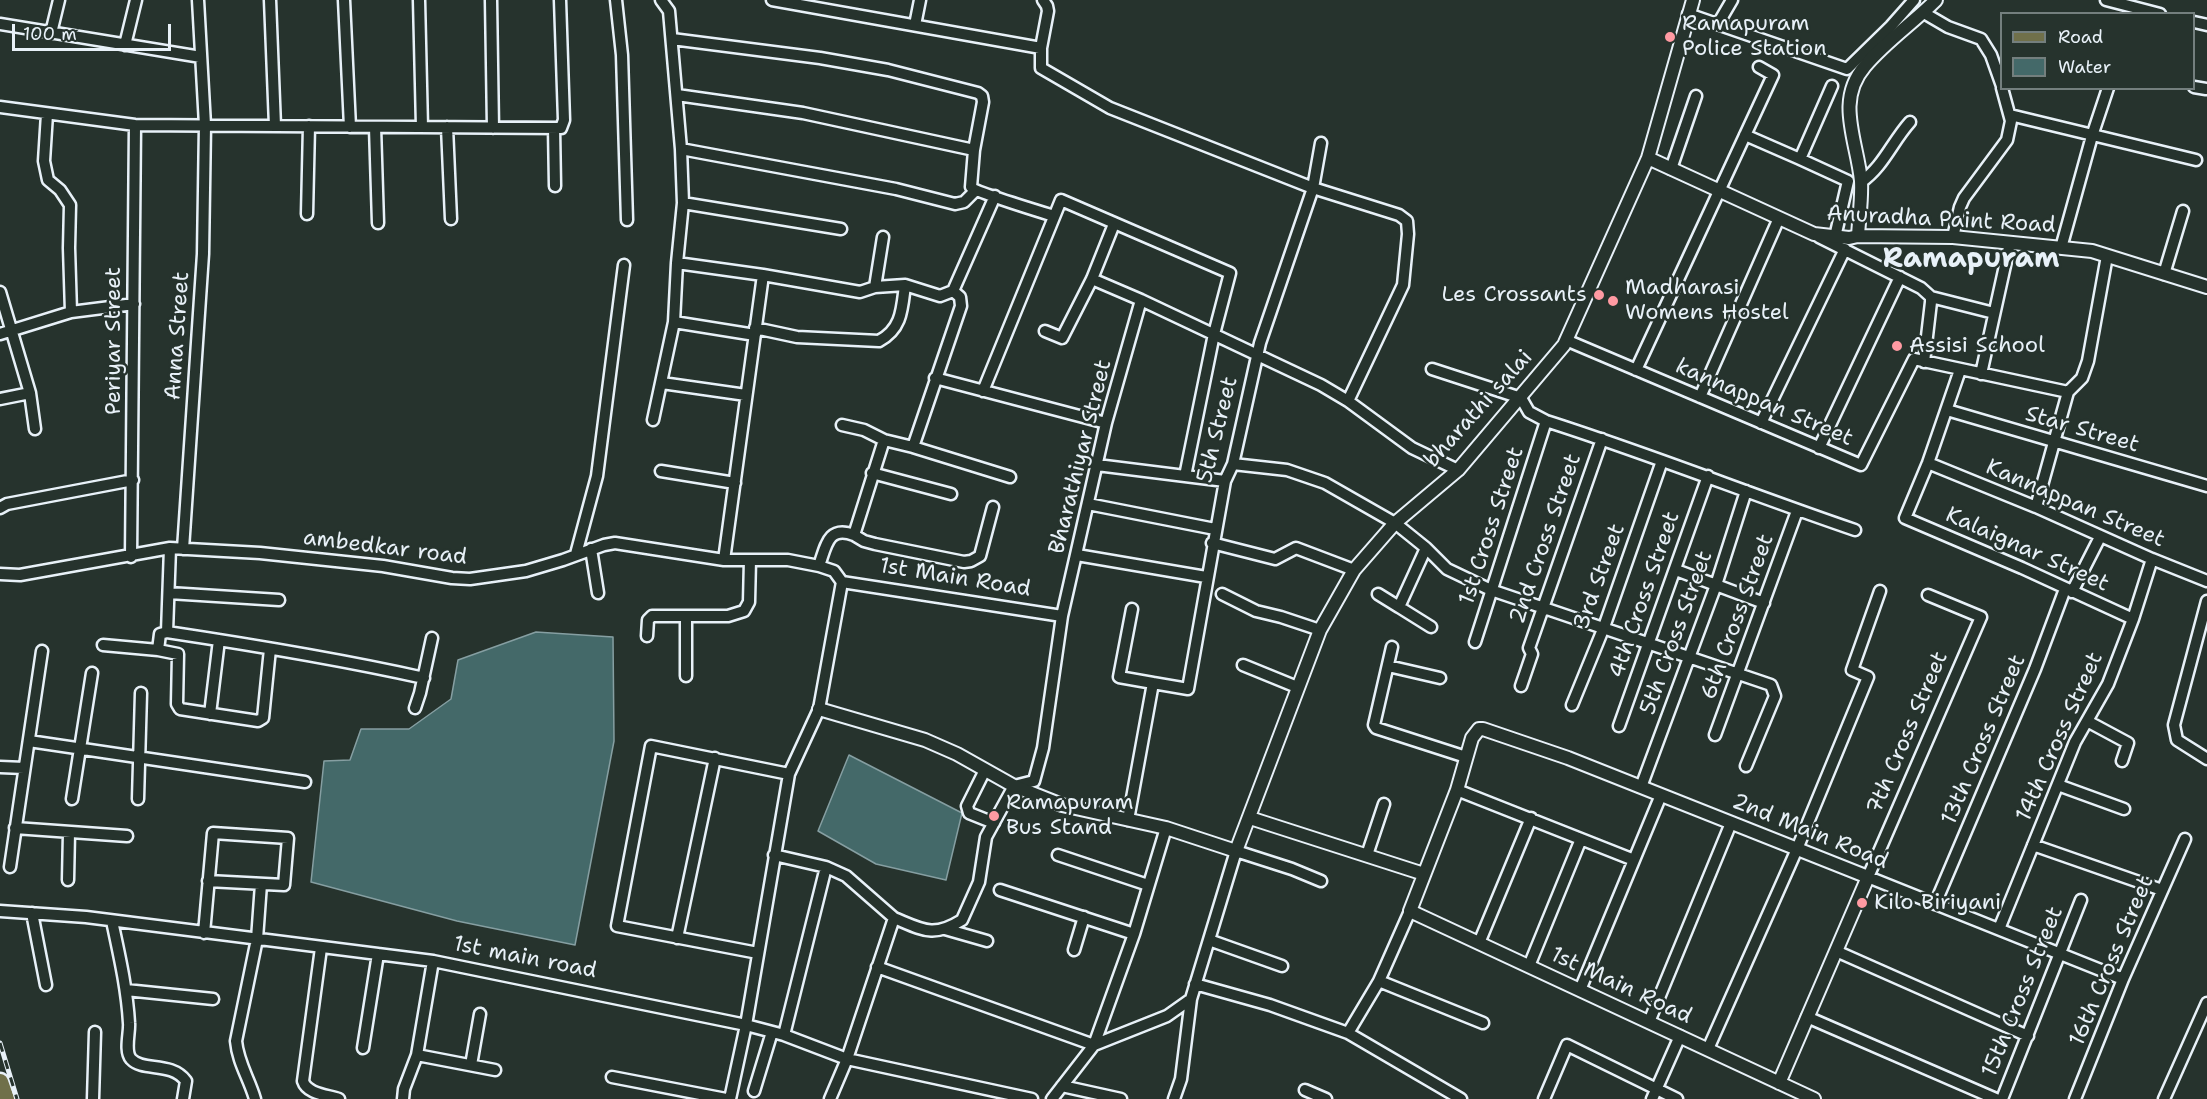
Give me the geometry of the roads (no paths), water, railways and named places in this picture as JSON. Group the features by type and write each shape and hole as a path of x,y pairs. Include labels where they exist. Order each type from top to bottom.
{"main road":[{"path":"0,1082 6,1099"}],"street":[{"path":"51,33 60,0"},
{"path":"125,45 136,0"},
{"name":"Anna Street","path":"183,549 203,254 205,125 198,0"},
{"path":"270,0 275,126"},
{"path":"344,0 350,127"},
{"path":"419,0 422,127"},
{"path":"491,0 493,128"},
{"path":"0,107 135,125 556,128 563,125 564,120 560,0"},
{"path":"616,0 622,55 627,220"},
{"path":"653,420 674,322 682,203 681,149 669,11 660,0"},
{"path":"772,0 1041,48"},
{"path":"915,25 920,0"},
{"path":"1043,0 1048,11 1041,48 1041,68 1110,108 1313,188 1399,215 1407,221 1408,234 1403,285 1348,401"},
{"name":"bharathi salai","path":"1236,851 1320,630 1354,570 1395,523 1458,470 1521,398 1566,340 1648,158 1692,0"},
{"path":"1718,24 1732,0"},
{"path":"1688,14 1847,69 1914,0"},
{"path":"1858,236 1861,182 1849,106 1850,92 1864,67 1889,41 1924,13 1936,0"},
{"path":"2106,0 2152,12"},
{"path":"1924,13 1948,27 1981,39 2000,82"},
{"path":"0,24 201,57"},
{"path":"672,39 888,69 974,91 982,96 983,102 974,150 971,187 975,191 1054,216"},
{"path":"1636,370 1773,75 1759,67"},
{"path":"1800,159 1832,86"},
{"path":"1953,237 1964,198 2007,140 2011,121 2003,90"},
{"path":"2061,248 2092,135 2107,90"},
{"path":"677,95 803,113 974,150"},
{"path":"1671,168 1696,96"},
{"path":"47,114 44,161 48,180 60,190 70,205 71,312"},
{"path":"2010,115 2196,160"},
{"path":"1861,182 1878,170 1894,141 1910,122"},
{"name":"Periyar Street","path":"131,557 135,125"},
{"path":"308,214 309,126"},
{"path":"375,127 378,223"},
{"path":"447,127 451,219"},
{"path":"555,186 556,128"},
{"path":"1745,135 1848,181 1835,237"},
{"name":"5th Street","path":"1153,683 1188,689 1212,543 1225,481 1233,464 1256,356 1313,188 1321,143"},
{"path":"681,149 896,189 955,204 964,202 975,191"},
{"name":"Anuradha Paint Road","path":"1648,158 1814,234 1849,238 1858,236 1953,237 2092,251 2207,285"},
{"path":"677,263 860,292 875,287 905,285 940,296 953,291 995,196"},
{"path":"983,391 1060,200 1230,273 1214,334 1185,476"},
{"path":"682,203 841,229"},
{"path":"2164,274 2183,212"},
{"path":"1700,397 1779,218"},
{"path":"1045,331 1062,338 1092,279 1114,224"},
{"path":"1814,234 1921,288 1930,297 1994,314"},
{"path":"875,287 883,237"},
{"path":"1981,374 2010,243"},
{"path":"1761,423 1845,249"},
{"path":"2036,507 2068,392 2082,378 2088,361 2107,256"},
{"path":"576,554 597,476 624,265"},
{"path":"724,560 763,275"},
{"path":"1819,448 1900,277"},
{"path":"1092,279 1321,385 1348,401 1412,448 1458,470"},
{"path":"674,322 798,337 879,341 890,336 895,330 905,285"},
{"path":"913,447 961,306 960,297 953,291"},
{"path":"0,292 6,333 30,393 35,429"},
{"path":"1930,297 1924,362 2068,392"},
{"name":"Bharathiyar Street","path":"1014,786 1034,781 1043,748 1062,616 1106,423 1141,300"},
{"path":"6,333 71,312 134,304"},
{"name":"kannappan Street","path":"1566,340 1861,465 1914,359 1924,362"},
{"path":"1432,369 1521,398 1529,412 1546,421 1708,476 1797,511 1855,530"},
{"path":"1928,463 1960,370"},
{"path":"935,378 1106,423"},
{"path":"662,383 746,395"},
{"path":"0,399 30,393"},
{"name":"Star Street","path":"1947,410 2207,486"},
{"name":"1st Cross Street","path":"1475,642 1546,421"},
{"path":"842,425 864,430 884,440 1010,477"},
{"name":"2nd Cross Street","path":"1521,686 1532,654 1529,648 1602,439"},
{"path":"854,535 884,440"},
{"name":"3rd Street","path":"1572,705 1604,627 1662,461"},
{"name":"Kannappan Street","path":"1928,463 2207,581"},
{"name":"Kalaignar Street","path":"1928,463 1905,518 2133,619"},
{"path":"1233,464 1287,470 1325,483 1395,523 1447,569 1491,590 1771,685 1775,692 1746,766"},
{"path":"1098,465 1225,481"},
{"path":"661,471 735,483"},
{"path":"872,473 951,494"},
{"name":"4th Cross Street","path":"1620,726 1708,476"},
{"path":"0,508 7,504 133,480"},
{"name":"5th Cross Street","path":"1641,787 1716,585 1746,490"},
{"path":"1088,504 1215,529"},
{"path":"819,566 829,539 835,533 844,531 875,544 964,562 971,561 980,556 993,507"},
{"name":"6th Cross Street","path":"1715,735 1797,511"},
{"name":"13th Cross Street","path":"1935,904 2068,590 2100,537"},
{"name":"ambedkar road","path":"0,574 20,575 131,557 170,548 260,553 382,566 470,579 526,571 615,543 724,560 788,560 834,571 842,582"},
{"path":"1212,543 1275,559 1296,548 1354,570"},
{"path":"167,632 170,548"},
{"path":"591,549 598,593"},
{"path":"1400,607 1426,549"},
{"path":"1077,555 1206,578"},
{"name":"14th Cross Street","path":"1999,929 2075,742 2108,684 2133,619 2152,559"},
{"path":"647,636 649,617 728,616 744,611 749,602 750,560"},
{"path":"1676,570 1764,603"},
{"path":"612,1077 728,1099 746,1025 789,774 819,709 842,582"},
{"name":"1st Main Road","path":"842,582 1062,616"},
{"path":"1708,1049 1797,849 1868,677 1852,670 1880,591"},
{"path":"169,593 279,600"},
{"path":"1222,594 1256,611 1320,630"},
{"path":"1378,594 1431,627"},
{"name":"7th Cross Street","path":"1779,1083 1981,617 1928,595"},
{"path":"2207,601 2174,725 2177,740 2207,759"},
{"path":"1128,820 1153,683 1119,677 1132,609"},
{"path":"686,616 686,675"},
{"path":"158,650 159,636 167,632 424,678"},
{"path":"415,708 432,638"},
{"path":"210,714 219,640"},
{"path":"103,645 178,654 177,707 261,721 270,649"},
{"path":"1348,1033 1379,981 1410,910 1457,789 1466,757 1374,726 1392,648"},
{"path":"10,867 42,651"},
{"path":"1243,665 1297,687"},
{"path":"1388,666 1440,678"},
{"path":"72,799 92,673"},
{"path":"138,799 141,693"},
{"path":"819,709 925,740 1014,786 1062,805 1166,828 1292,869 1321,881"},
{"path":"2087,721 2128,743 2122,761"},
{"name":"2nd Main Road","path":"1466,757 1479,729 1568,758 2123,979"},
{"path":"29,741 305,782"},
{"path":"758,953 617,926 651,746 789,774"},
{"path":"676,938 715,758"},
{"path":"0,767 24,768"},
{"path":"985,770 967,806 969,813 994,823"},
{"path":"2058,785 2124,809"},
{"path":"774,855 826,867 846,876 894,918 935,932 962,920 979,882 986,837 1014,786"},
{"path":"1457,789 1634,860"},
{"path":"1580,990 1661,795"},
{"path":"1367,855 1383,804"},
{"path":"1250,818 1424,874"},
{"path":"1479,942 1531,818"},
{"path":"1649,1022 1731,823"},
{"path":"15,828 127,836"},
{"path":"1052,1099 1094,1045 1134,934 1166,828"},
{"path":"68,880 69,833"},
{"path":"204,933 208,881 213,833 288,838 284,885 208,881"},
{"path":"1529,966 1581,839"},
{"name":"16th Cross Street","path":"2075,1099 2123,979 2185,839"},
{"path":"2033,845 2162,890"},
{"path":"1174,1099 1181,1079 1191,999 1236,851"},
{"path":"1058,855 1148,885"},
{"path":"784,1035 826,867"},
{"path":"255,1099 237,1058 236,1041 257,939 261,884"},
{"path":"1000,890 1134,934"},
{"name":"15th Cross Street","path":"2002,1099 2081,900"},
{"name":"1st Main Road","path":"1410,910 1814,1099"},
{"name":"1st main road","path":"0,911 112,921 433,961 746,1025 784,1035 847,1059 1032,1099"},
{"path":"32,913 46,985"},
{"path":"1074,950 1084,917"},
{"path":"830,1099 847,1059 894,918"},
{"path":"112,921 126,990 129,1024 128,1053 131,1060 138,1064 175,1071 182,1076 186,1081 183,1099"},
{"path":"945,929 987,941"},
{"path":"1209,940 1282,966"},
{"path":"321,948 303,1081 310,1091 339,1099"},
{"path":"1836,951 2028,1036"},
{"path":"363,1048 378,954"},
{"path":"403,1099 404,1089 417,1055 433,961"},
{"path":"877,968 1094,1045 1167,1016 1191,999"},
{"path":"1379,981 1483,1023"},
{"path":"1195,984 1270,1005 1348,1033 1461,1099"},
{"path":"126,990 213,999"},
{"path":"2164,1099 2207,1003"},
{"path":"471,1065 480,1014"},
{"path":"1808,1017 1996,1099"},
{"path":"93,1099 95,1032"},
{"path":"754,1090 772,1032"},
{"path":"1654,1094 1680,1036"},
{"path":"1544,1099 1567,1045 1654,1094 1677,1099"},
{"path":"417,1055 495,1070"},
{"path":"1062,1086 1121,1099"},
{"path":"1305,1090 1326,1099"}],"water":[{"path":"536,632 613,637 614,741 575,945 457,921 311,882 324,761 350,760 361,729 409,729 451,699 458,660"},
{"path":"849,755 962,813 946,880 876,864 818,831"}],"railway":[{"path":"0,1043 17,1099"}],"place":[{"name":"Ramapuram Police Station","path":"1670,37"},
{"name":"Les Crossants","path":"1599,295"},
{"name":"Madharasi Womens Hostel","path":"1613,301"},
{"name":"Assisi School","path":"1897,346"},
{"name":"Ramapuram Bus Stand","path":"994,816"},
{"name":"Kilo Biriyani","path":"1862,903"}],"district":[{"name":"Ramapuram","path":"1971,260"}]}
